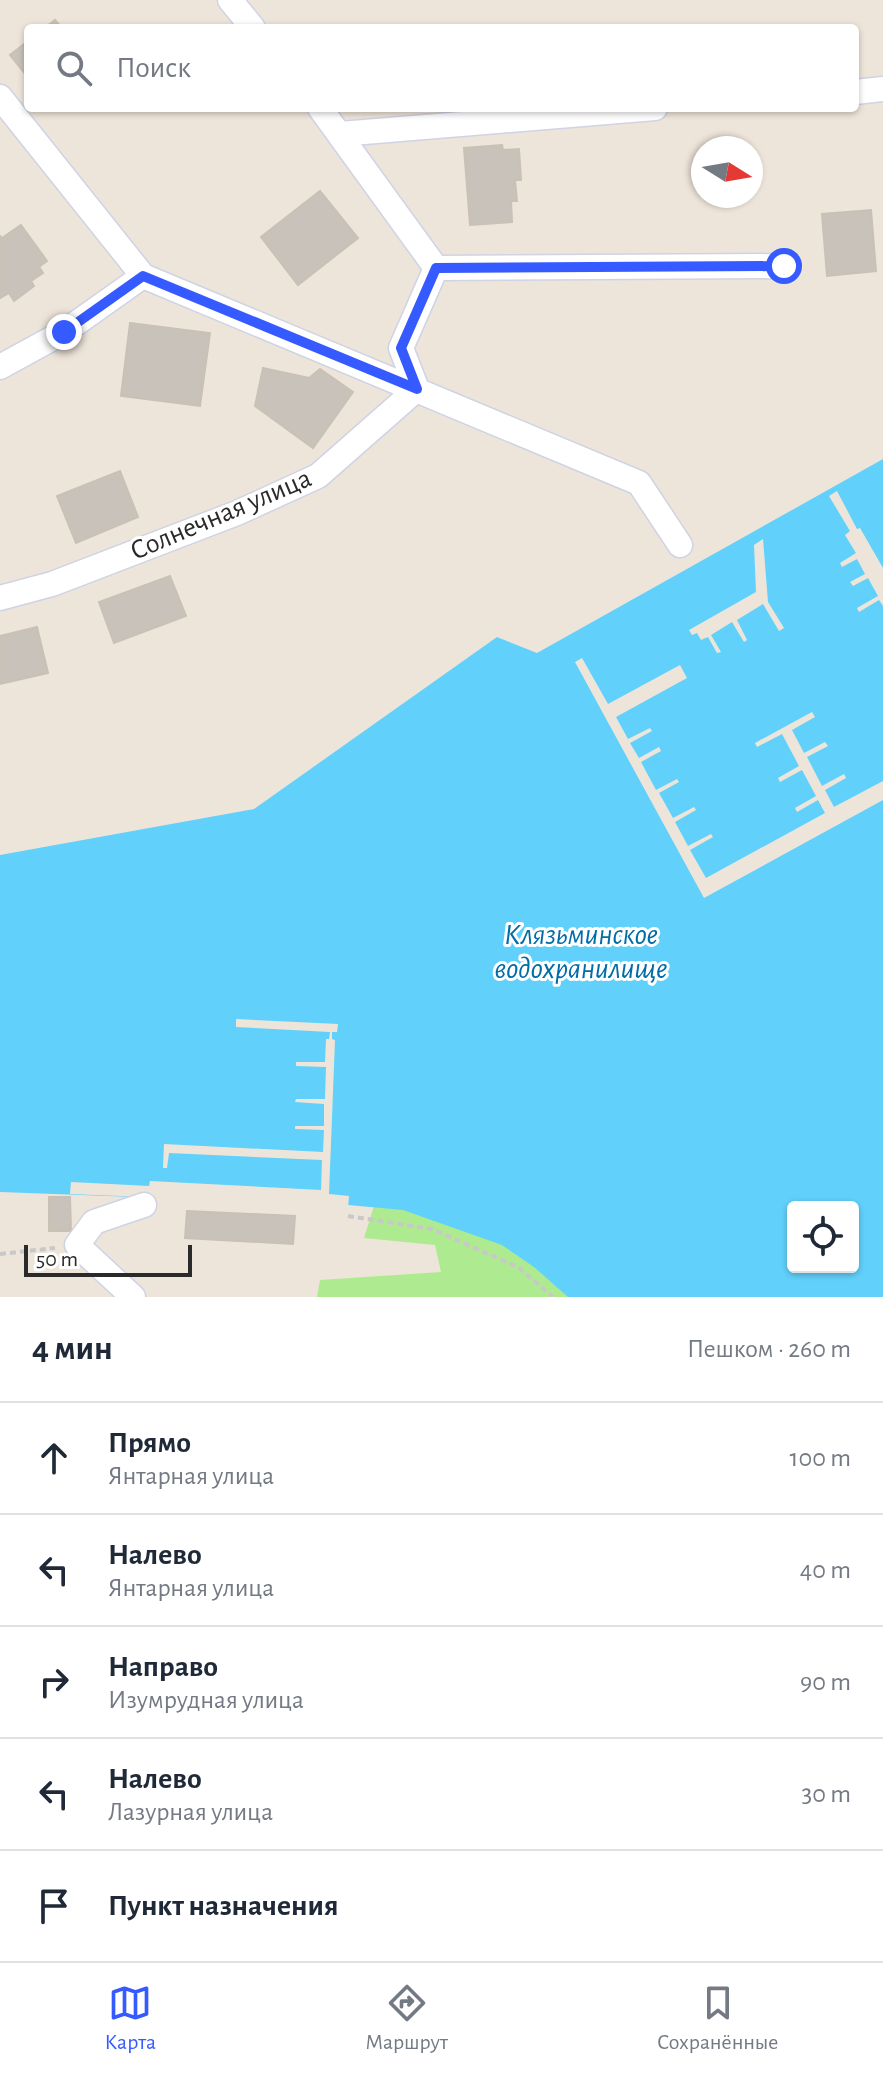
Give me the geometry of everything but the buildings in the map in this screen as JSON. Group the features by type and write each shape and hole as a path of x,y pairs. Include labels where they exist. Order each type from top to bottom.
{"lane":[{"path":"230,0 250,24"},
{"path":"859,92 883,89"},
{"path":"0,97 143,276 639,483 680,545"},
{"path":"323,112 436,268"},
{"path":"340,134 607,112"},
{"path":"436,268 784,266"},
{"path":"417,389 401,348 436,268"},
{"path":"0,367 64,332 143,276"},
{"name":"Солнечная улица","path":"0,598 52,584 194,529 318,476 417,389"},
{"path":"135,1290 77,1245 94,1222 144,1205"}],"path":[{"path":"348,1216 432,1229 518,1267 553,1297"},
{"path":"0,1254 77,1245"}],"green space":[{"path":"378,1193 490,1217 610,1297 317,1297 320,1280 441,1272 435,1245 364,1238"}],"water":[{"name":"Клязьминское водохранилище","path":"883,459 883,1297 568,1297 534,1267 502,1245 403,1210 348,1205 0,1192 0,855 254,809 497,637 537,653"}],"pier":[{"path":"837,491 883,568 883,606 879,600 859,612 857,608 878,596 868,578 853,586 850,582 865,574 857,559 842,567 840,563 856,553 845,535 850,531 829,496"},
{"path":"763,539 768,602 784,628 779,631 763,604 737,620 747,640 744,642 732,622 711,635 721,652 717,653 708,637 701,640 697,633 692,635 689,630 756,592 754,545"},
{"path":"582,658 608,704 680,665 687,678 616,717 628,739 650,728 652,731 630,743 639,758 659,747 661,751 641,762 656,790 677,779 679,782 659,793 673,818 694,807 696,810 675,822 688,846 711,834 713,837 690,850 706,878 825,813 818,800 797,812 795,808 816,796 802,770 780,782 778,778 799,766 782,734 757,747 755,743 812,712 815,717 792,730 804,753 825,742 828,746 807,757 822,786 844,774 846,778 825,790 834,807 883,781 883,800 704,898 575,662"},
{"path":"236,1019 338,1024 337,1032 332,1032 332,1039 335,1040 329,1194 349,1196 348,1209 144,1201 144,1197 70,1194 71,1182 149,1186 150,1181 321,1190 322,1160 169,1153 167,1168 163,1168 164,1144 323,1152 324,1130 295,1129 295,1126 324,1126 324,1104 295,1102 296,1099 325,1099 326,1067 296,1066 296,1062 325,1062 326,1039 329,1039 330,1032 236,1027"}],"route":[{"path":"64,332 143,276 417,389 401,348 436,268 784,266"}]}
